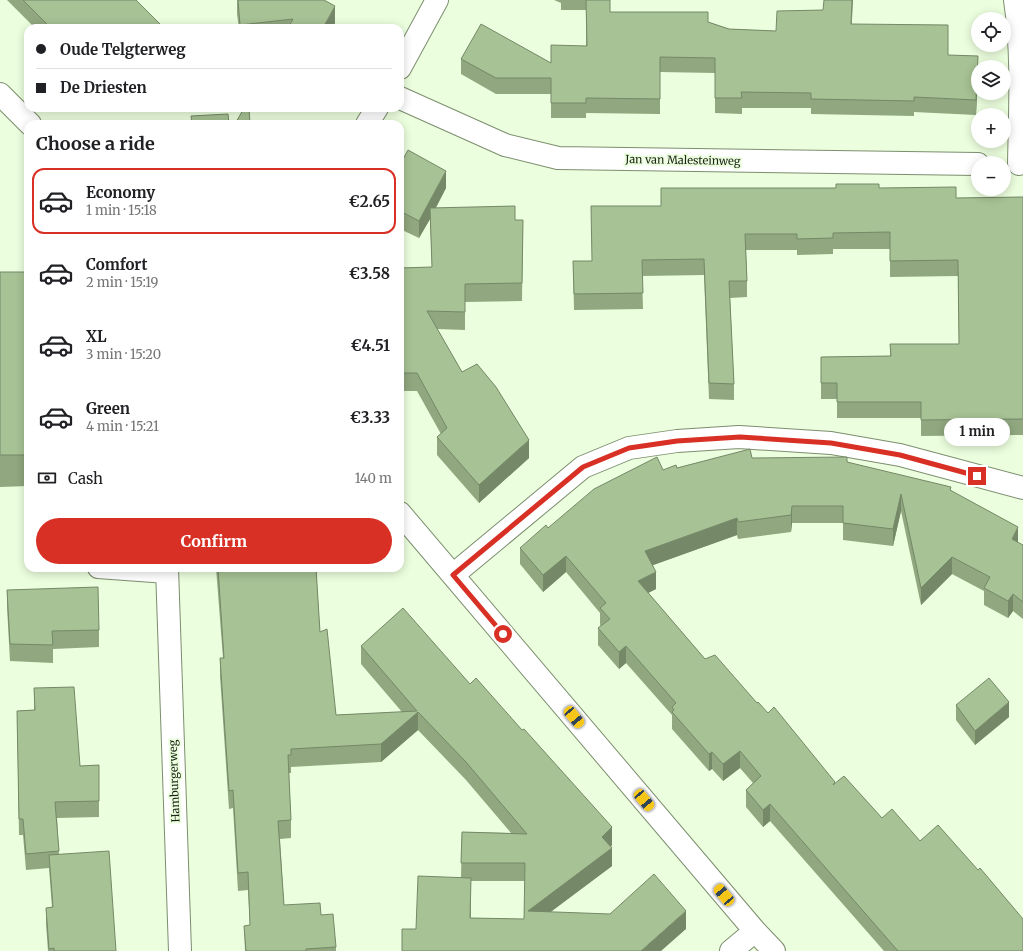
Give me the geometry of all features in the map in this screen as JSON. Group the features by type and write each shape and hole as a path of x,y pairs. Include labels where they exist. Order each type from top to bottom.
{"street":[{"path":"404,61 438,0"},
{"path":"1015,0 1019,18 1021,61 1015,164"},
{"path":"0,94 26,120"},
{"name":"Jan van Malesteinweg","path":"404,100 505,145 558,158 971,164"},
{"path":"453,575 583,467 629,448 677,441 740,437 831,443 900,455 1023,488"},
{"path":"404,518 774,951"},
{"name":"Hamburgerweg","path":"161,572 168,612 180,951"},
{"path":"731,951 755,930"}],"building":[{"path":"23,0 136,0 160,24 47,24"},
{"path":"238,0 324,0 335,6 325,24 290,24 293,19 240,24"},
{"path":"586,0 610,0 610,12 708,12 708,22 729,29 776,31 777,11 823,10 824,0 852,0 851,24 948,25 948,55 978,56 978,60 971,60 971,100 914,97 914,101 811,99 811,93 741,92 742,98 715,98 715,58 660,57 660,99 586,98 586,103 551,103 551,78 496,78 461,59 481,24 551,63 551,45 587,46"},
{"path":"242,112 249,112 250,120 237,120"},
{"path":"228,114 229,120 192,120 191,116"},
{"path":"408,150 446,171 419,221 404,213 404,158"},
{"path":"836,184 879,184 879,188 956,187 956,198 1023,197 1023,419 921,420 921,402 837,402 837,383 821,383 821,357 891,356 890,344 959,344 958,260 890,261 890,232 833,233 833,238 797,239 797,234 745,234 747,281 729,281 734,384 709,383 704,259 642,260 643,293 574,294 573,261 592,261 591,206 661,206 661,188 836,188"},
{"path":"515,206 515,220 523,220 522,283 465,284 465,312 427,311 462,372 477,364 496,387 529,440 479,485 437,437 447,428 417,373 404,373 404,268 432,267 430,208"},
{"path":"0,272 24,272 24,455 0,455"},
{"path":"750,449 752,458 847,457 847,462 951,487 950,490 1018,527 1012,539 1023,545 1023,602 1013,594 1008,601 984,588 990,577 952,557 921,588 901,494 893,529 843,523 843,506 792,506 791,515 738,522 737,518 645,551 656,572 638,581 705,659 715,655 757,703 758,702 768,713 774,707 835,782 833,785 844,776 882,818 892,809 920,841 938,825 978,870 980,868 1023,919 1023,951 898,951 770,804 763,810 746,790 761,776 740,751 723,764 712,752 709,754 672,712 674,710 672,707 676,703 626,646 619,652 598,628 610,619 600,608 606,603 566,556 543,575 520,548 546,525 548,528 594,489 657,457 663,470 676,465 677,468"},
{"path":"218,572 316,572 320,632 327,629 336,715 417,711 361,646 403,608 470,684 476,678 612,827 602,837 612,848 528,911 610,914 654,874 686,911 641,951 402,951 402,929 416,929 418,876 471,878 470,918 524,919 525,863 461,863 462,832 527,834 466,762 418,712 381,744 291,749 291,755 288,755 291,820 278,821 284,905 320,903 321,915 333,914 336,947 306,949 306,951 246,951 244,926 250,925 248,872 238,873 233,790 229,791 220,658 224,658"},
{"path":"98,587 99,630 52,631 53,645 10,644 7,590"},
{"path":"989,678 1009,702 975,731 956,705"},
{"path":"74,687 80,766 99,765 99,801 55,802 59,851 26,854 23,819 19,819 17,711 35,710 34,688"},
{"path":"109,851 116,951 54,951 54,948 49,949 46,908 53,907 49,855"}],"route":[{"path":"503,634 453,575 583,467 629,448 677,441 740,437 831,443 900,455 977,476"}]}
